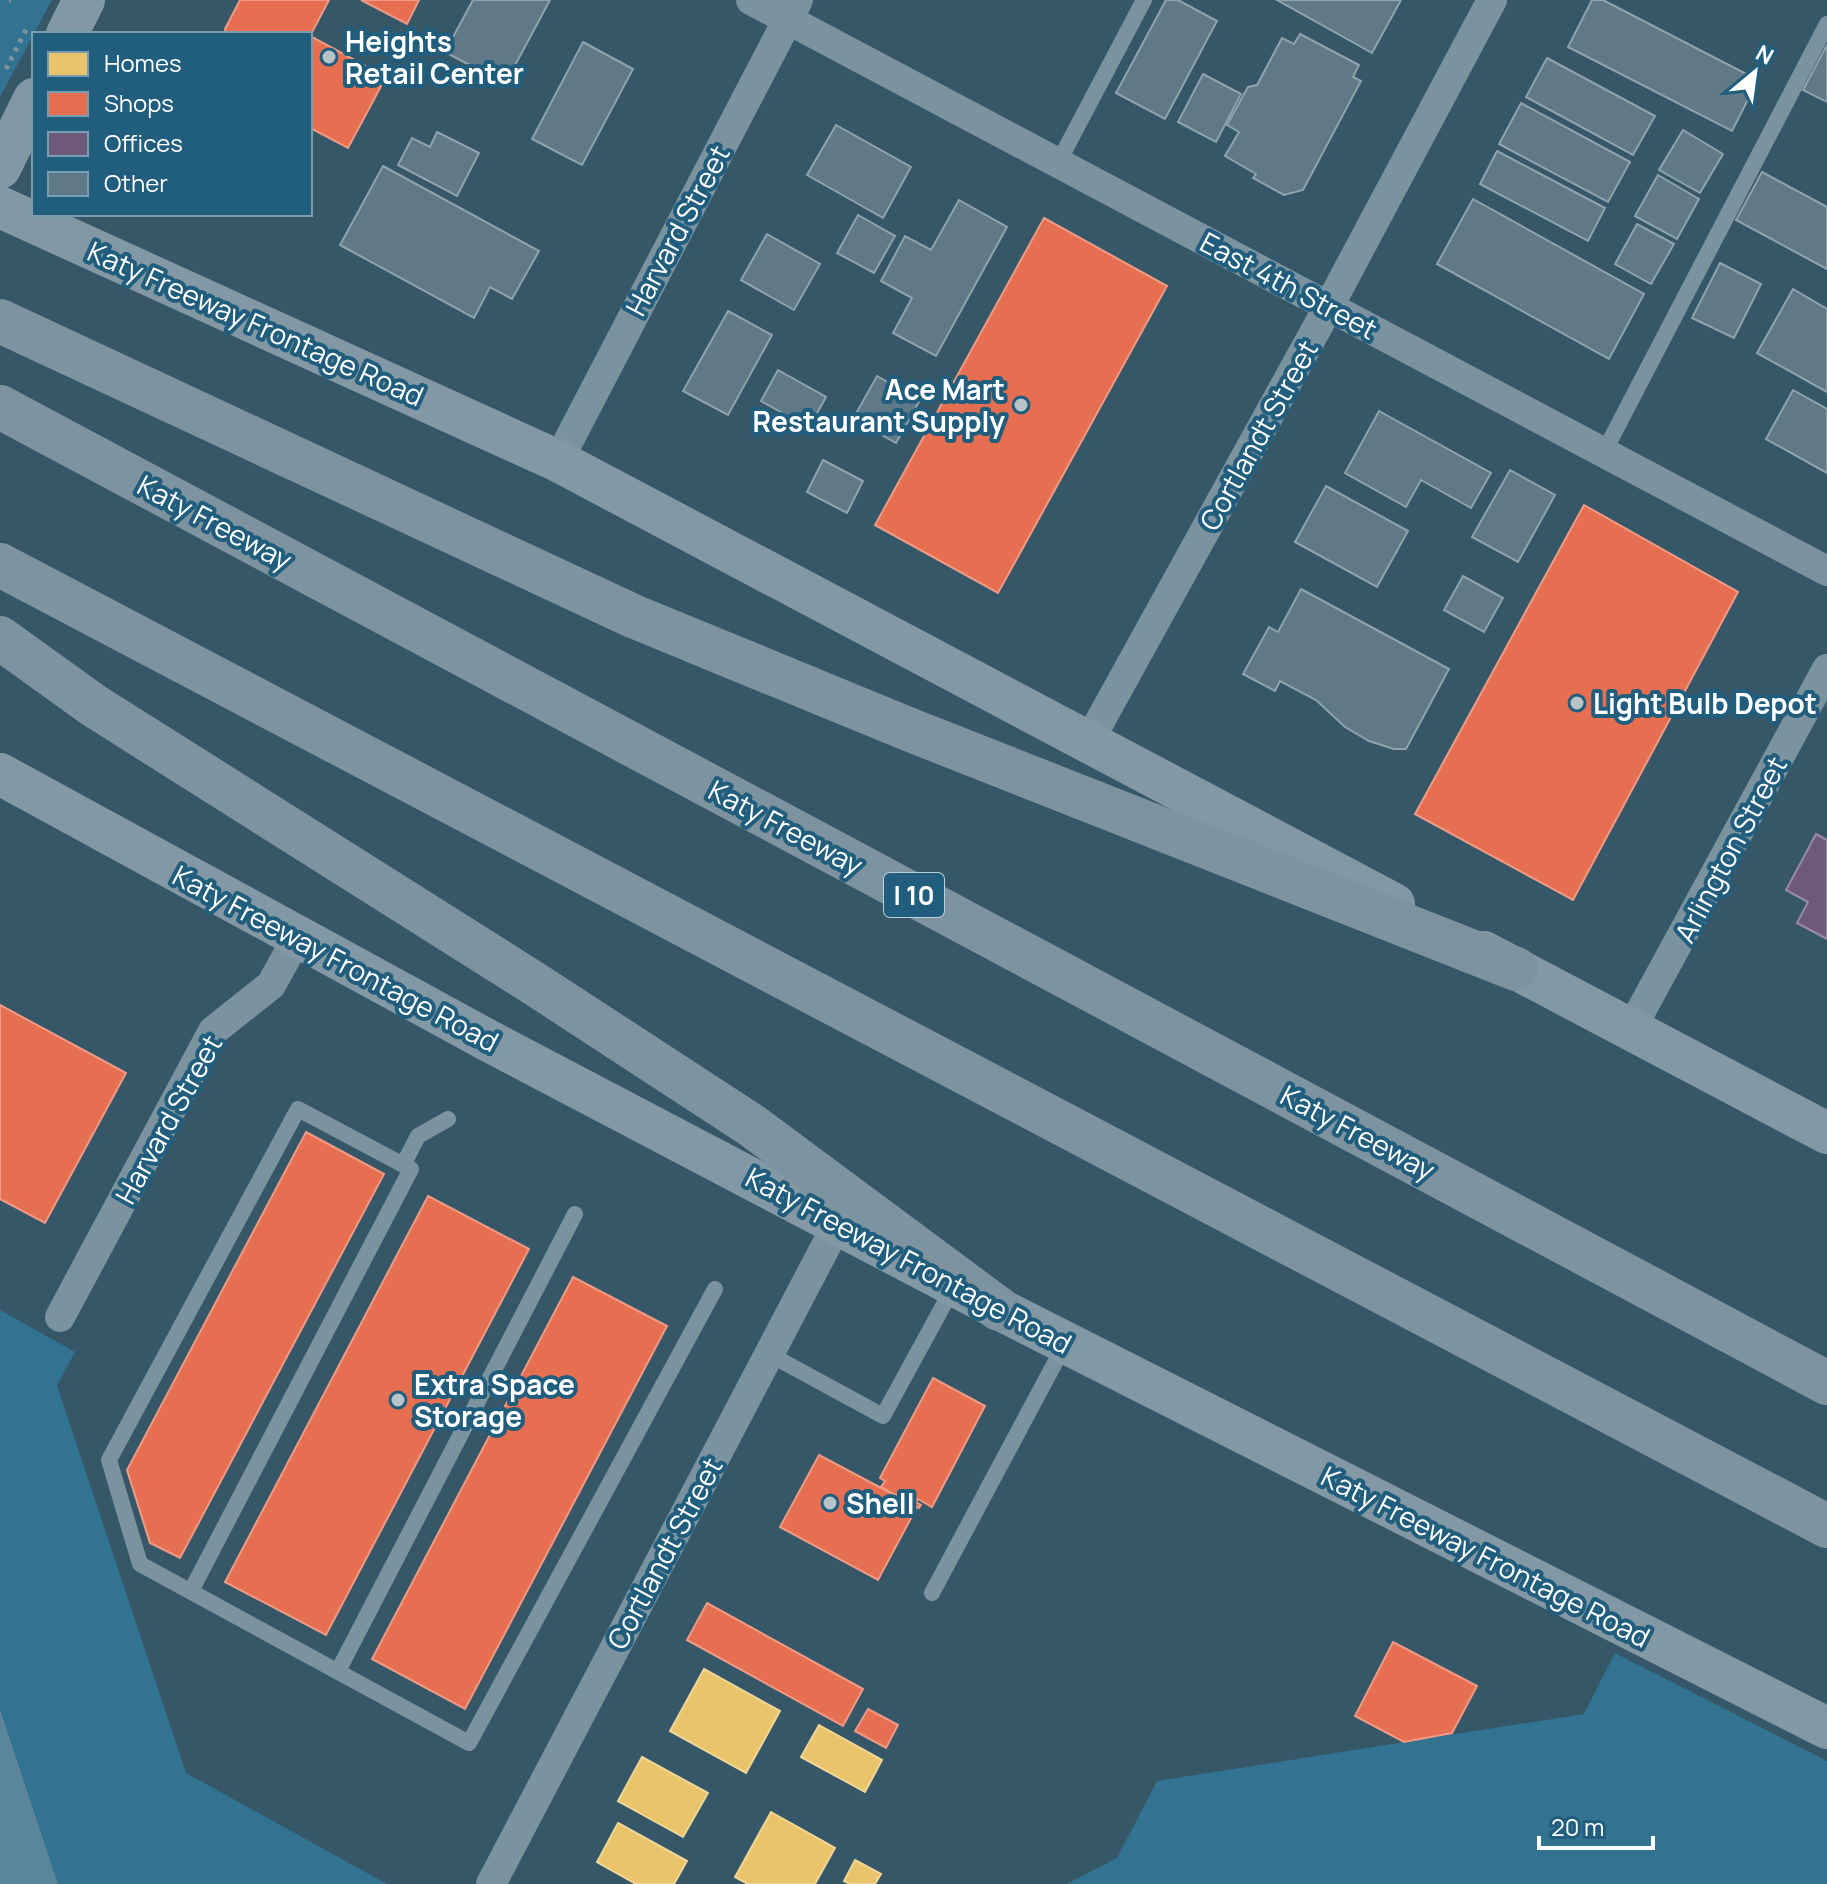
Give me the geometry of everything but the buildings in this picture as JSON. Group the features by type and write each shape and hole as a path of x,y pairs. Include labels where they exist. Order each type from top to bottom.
{"highway":[{"path":"18,330 633,616 903,727 1516,969"},
{"name":"Katy Freeway","path":"0,407 1827,1383"},
{"path":"0,565 1827,1526"},
{"path":"0,638 93,705 538,986 751,1125 999,1309"}],"main road":[{"path":"49,27 84,0"},
{"path":"0,168 32,103"},
{"name":"Katy Freeway Frontage Road","path":"0,207 558,461 1827,1133"},
{"name":"Katy Freeway Frontage Road","path":"0,774 297,938 999,1309 1827,1728"}],"street":[{"name":"East 4th Street","path":"751,0 792,10 1058,163 1827,571"},
{"name":"Cortlandt Street","path":"1089,741 1329,306 1492,0"},
{"name":"Harvard Street","path":"558,461 792,10"},
{"name":"Arlington Street","path":"1631,1029 1827,669"},
{"name":"Harvard Street","path":"60,1317 213,1031 271,985 297,938"},
{"name":"Cortlandt Street","path":"491,1884 838,1223"}],"lane":[{"path":"1058,163 1144,0"},
{"path":"1603,454 1827,24"},
{"path":"191,1591 411,1169 298,1109 109,1460 140,1564 469,1743 715,1289"},
{"path":"403,1165 418,1136 448,1119"},
{"path":"338,1671 575,1214"},
{"path":"769,1354 883,1416 955,1286"},
{"path":"932,1593 1065,1343"}],"path":[{"path":"0,80 32,45"}],"shaded area":[{"path":"0,0 52,0 35,32 32,32 0,97"},
{"path":"0,1310 75,1352 57,1385 186,1773 387,1884 58,1884 0,1709"},
{"path":"1615,1653 1827,1761 1827,1884 1067,1884 1117,1858 1157,1781 1584,1714"},
{"path":"0,1709 58,1884 0,1884"}],"place":[{"name":"Heights Retail Center","path":"329,57"},
{"name":"Ace Mart Restaurant Supply","path":"1021,405"},
{"name":"Light Bulb Depot","path":"1577,703"},
{"name":"Extra Space Storage","path":"398,1400"},
{"name":"Shell","path":"830,1503"}]}
